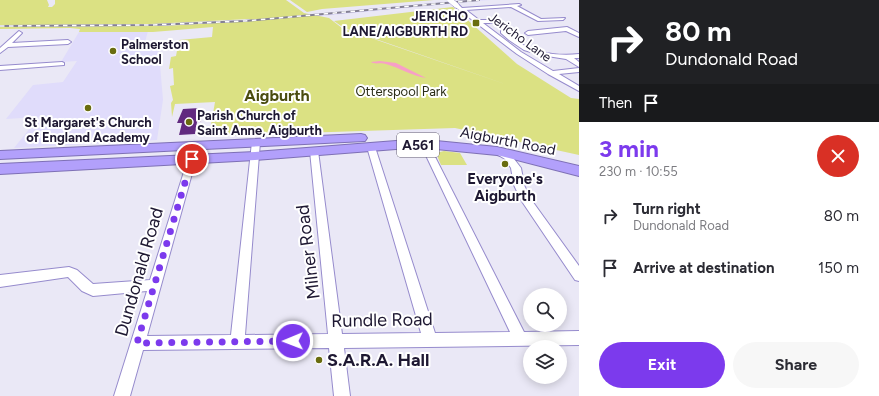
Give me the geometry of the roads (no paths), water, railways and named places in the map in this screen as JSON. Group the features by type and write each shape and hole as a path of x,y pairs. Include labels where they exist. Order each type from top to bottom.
{"highway":[{"name":"Aigburth Road","path":"0,155 401,136 470,139 504,144 579,169"},
{"name":"Aigburth Road","path":"0,169 46,168 255,156 371,147 425,145 466,147 497,151 579,169"}],"street":[{"name":"Jericho Lane","path":"450,0 502,41 550,73 579,89"},
{"path":"511,5 540,20 564,24 579,35"},
{"path":"462,9 519,5"},
{"path":"479,22 494,21"},
{"path":"528,33 564,24"},
{"path":"503,32 517,45 527,51 568,57 579,56"},
{"path":"0,51 19,33"},
{"path":"6,45 68,42"},
{"path":"568,57 579,64"},
{"path":"1,69 62,64"},
{"path":"550,73 579,70"},
{"path":"237,342 256,142"},
{"path":"425,145 520,338"},
{"path":"371,147 430,339"},
{"name":"Milner Road","path":"314,151 342,396"},
{"path":"497,151 508,157 516,168 519,184 526,200 579,276"},
{"name":"Dundonald Road","path":"122,396 192,159"},
{"path":"516,168 525,162 534,160"},
{"path":"0,281 69,272 75,274 87,289 93,290 154,285"},
{"name":"Rundle Road","path":"137,343 579,338"}],"railway":[{"path":"0,26 153,25 245,21 479,0"}],"place":[{"name":"JERICHO LANE/AIGBURTH RD","path":"476,23"},
{"name":"Palmerston School","path":"113,51"},
{"name":"St Margaret's Church of England Academy","path":"88,108"},
{"name":"Parish Church of Saint Anne, Aigburth","path":"189,122"},
{"name":"Everyone's Aigburth","path":"505,164"},
{"name":"S.A.R.A. Hall","path":"319,360"}],"district":[{"name":"Aigburth","path":"277,95"}],"park label":[{"name":"Otterspool Park","path":"401,91"}]}
